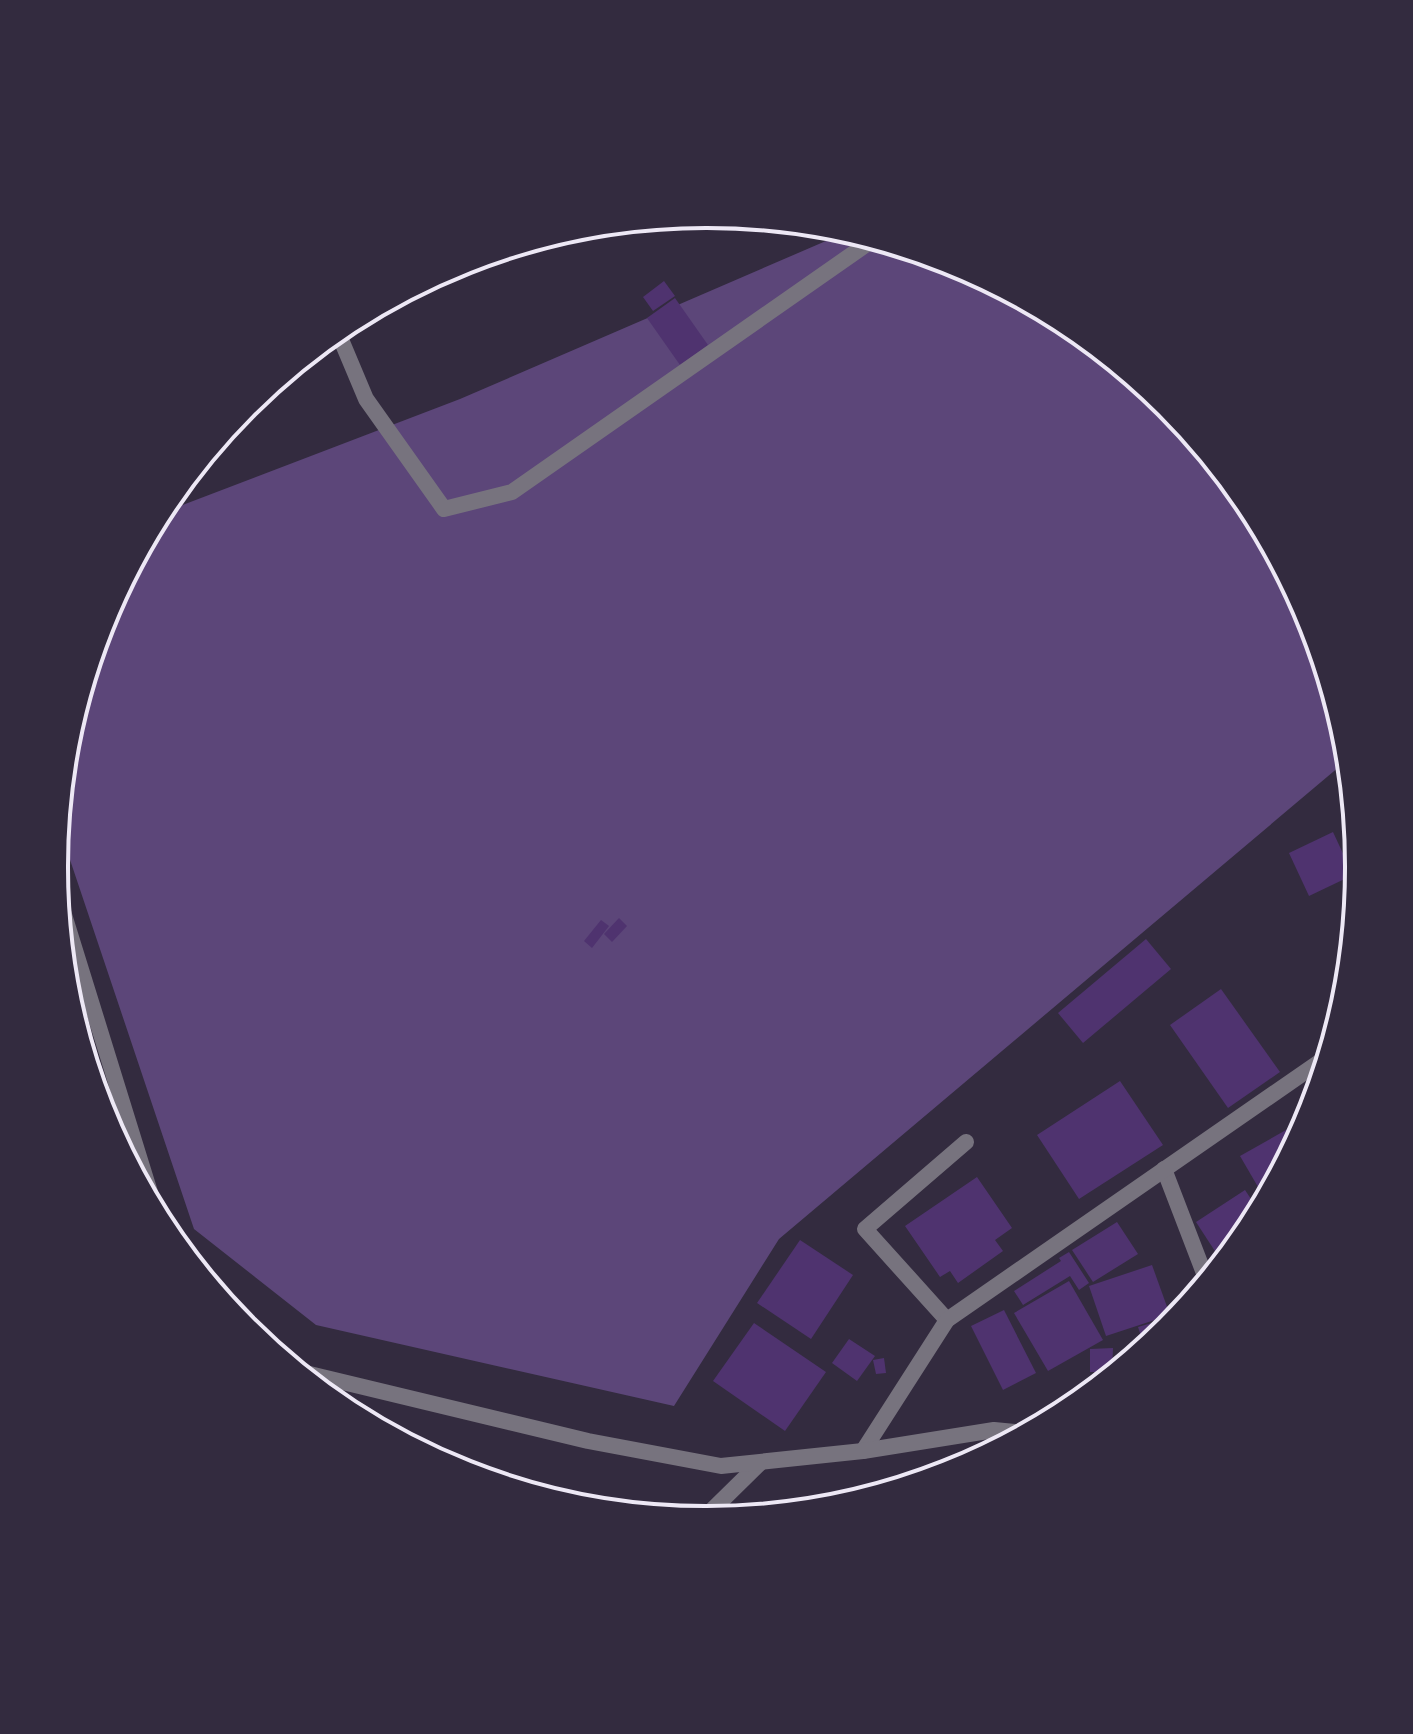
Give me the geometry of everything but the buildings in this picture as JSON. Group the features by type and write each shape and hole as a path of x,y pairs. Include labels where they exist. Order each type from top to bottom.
{"street":[{"path":"342,343 366,399 444,509 512,492 862,248"},
{"path":"72,941 140,1160"},
{"path":"863,1451 947,1320 1313,1067"},
{"path":"947,1320 865,1229 966,1142"},
{"path":"1164,1169 1202,1269"},
{"path":"322,1377 588,1441 721,1466 863,1451 994,1430 1005,1431"},
{"path":"717,1505 760,1463"}],"shaded area":[{"path":"827,240 872,250 951,277 1026,314 1095,360 1187,446 1237,512 1279,585 1311,662 1333,742 1337,768 779,1239 674,1406 316,1325 194,1229 68,855 73,784 80,742 102,662 134,585 180,506 460,399"}]}
